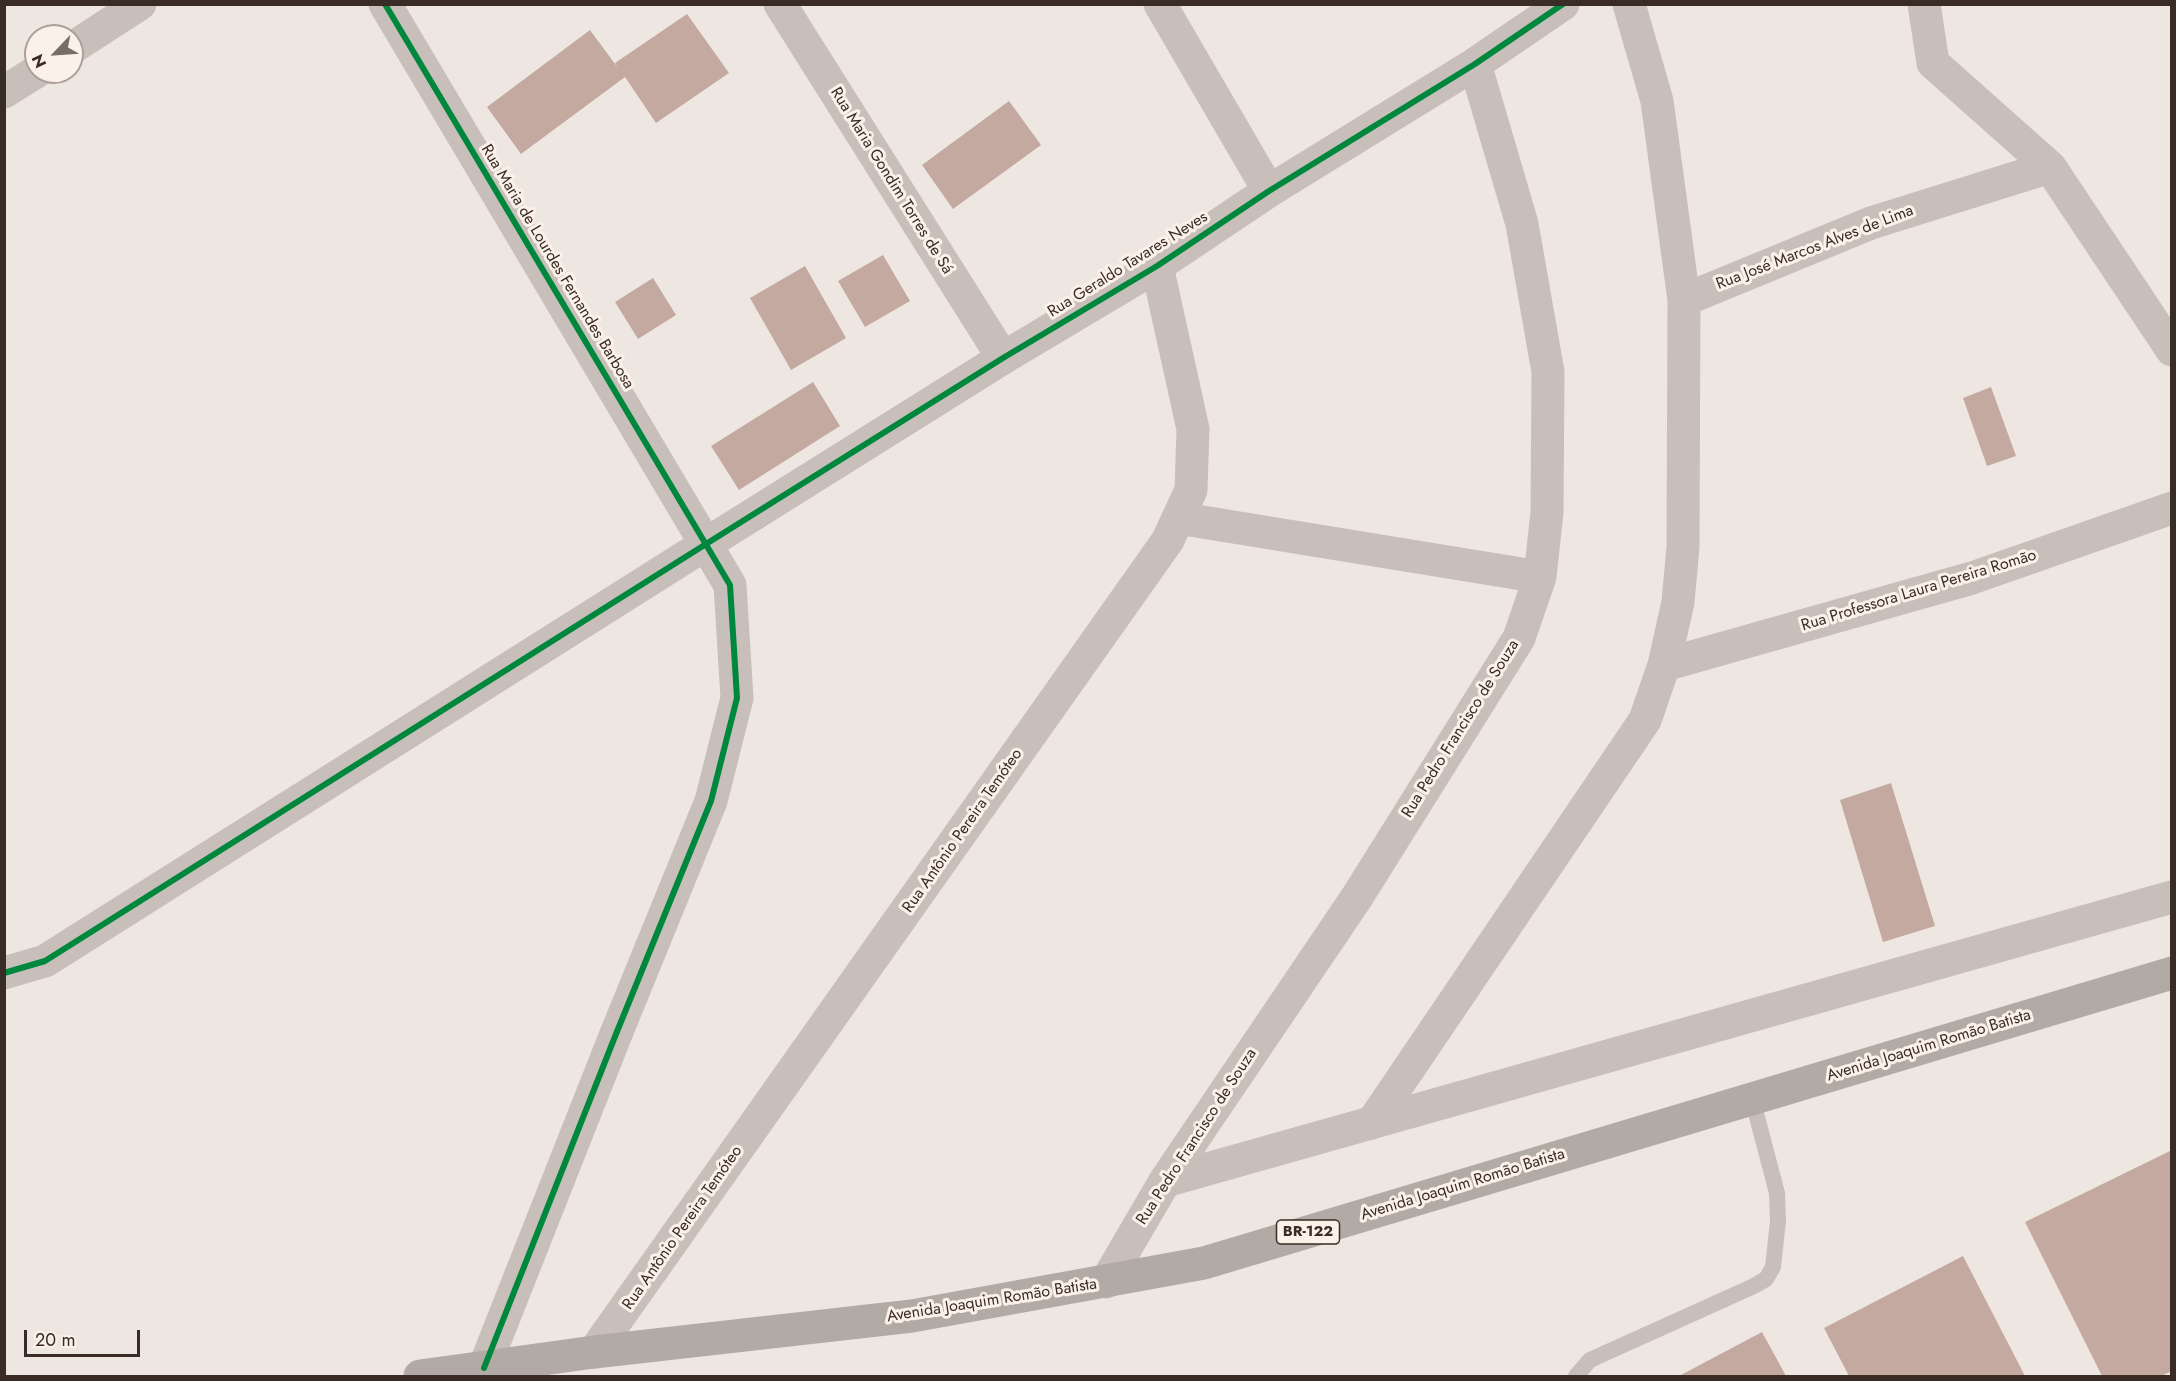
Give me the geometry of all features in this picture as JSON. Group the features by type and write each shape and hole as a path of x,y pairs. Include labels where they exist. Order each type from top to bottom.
{"highway":[{"name":"Avenida Joaquim Romão Batista","path":"420,1377 594,1352 912,1316 1204,1263 2172,973"}],"street":[{"path":"84,40 140,4"},
{"name":"Rua Maria de Lourdes Fernandes Barbosa","path":"385,4 730,585 737,698 711,801 484,1368"},
{"name":"Rua Maria Gondim Torres de Sá","path":"780,4 1003,358"},
{"path":"1160,4 1269,191"},
{"path":"1372,1124 1645,720 1664,665 1678,602 1683,546 1684,300 1657,101 1629,4"},
{"path":"1924,4 1933,63 2050,167 2172,350"},
{"name":"Rua Geraldo Tavares Neves","path":"4,973 45,961 705,544 1003,358 1157,266 1269,191 1475,64 1559,6"},
{"name":"Rua Pedro Francisco de Souza","path":"1106,1282 1165,1181 1357,897 1512,648 1518,638 1540,577 1547,512 1548,372 1522,224 1475,64"},
{"path":"4,92 24,80"},
{"name":"Rua José Marcos Alves de Lima","path":"1684,300 1870,223 2050,167"},
{"name":"Rua Antônio Pereira Temóteo","path":"594,1352 1168,540 1191,490 1193,429 1157,266"},
{"name":"Rua Professora Laura Pereira Romão","path":"1664,665 1972,578 2172,508"},
{"path":"1178,518 1540,577"},
{"path":"1165,1181 2172,897"}],"lane":[{"path":"1576,1377 1590,1360 1766,1279 1773,1267 1778,1221 1778,1193 1752,1098"}],"building":[{"path":"687,14 729,73 656,123 625,77 521,154 487,107 590,30 618,68 615,63"},
{"path":"1009,101 1041,145 953,209 922,165"},
{"path":"883,255 910,301 865,327 838,281"},
{"path":"805,266 846,338 791,370 750,298"},
{"path":"653,278 676,315 638,339 615,302"},
{"path":"813,382 840,426 739,490 711,446"},
{"path":"1991,387 2016,456 1987,466 1963,398"},
{"path":"1891,783 1935,926 1883,942 1840,800"},
{"path":"2172,1150 2172,1371 2161,1376 2102,1376 2025,1222"},
{"path":"1963,1256 2025,1376 1849,1376 1824,1328"},
{"path":"1762,1332 1786,1376 1679,1376"}],"cycle path":[{"path":"385,4 730,585 737,698 711,801 484,1368"},
{"path":"4,973 45,961 1003,358 1157,266 1269,191 1475,64 1563,4"}]}
